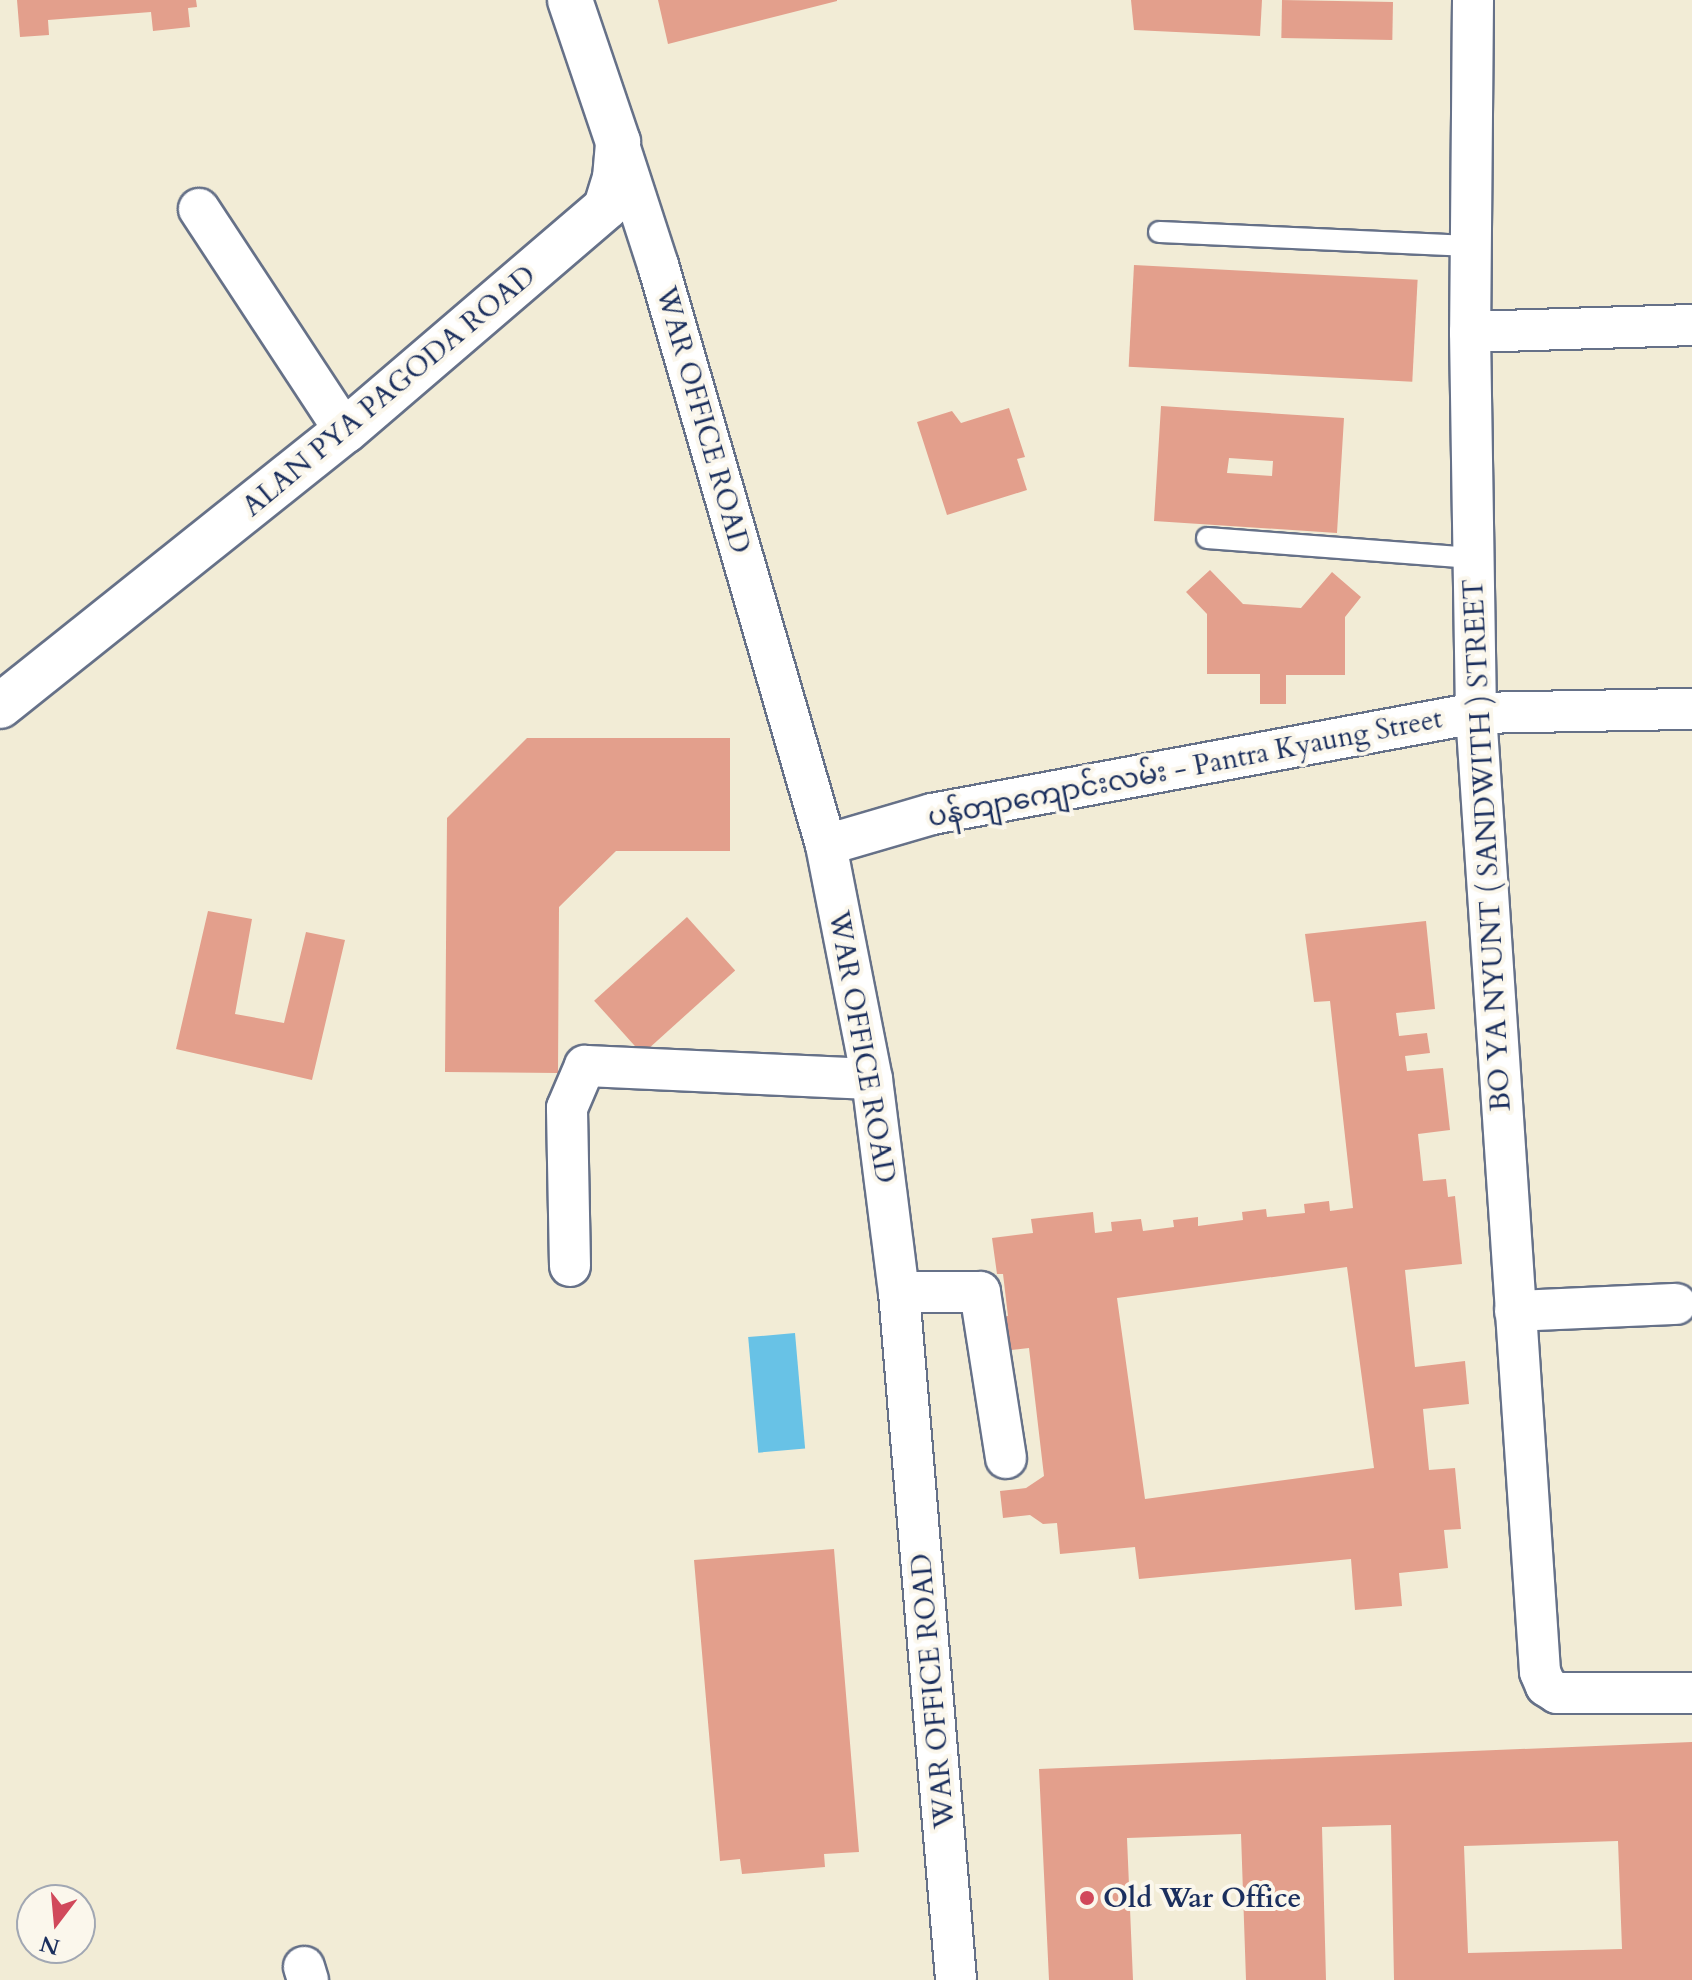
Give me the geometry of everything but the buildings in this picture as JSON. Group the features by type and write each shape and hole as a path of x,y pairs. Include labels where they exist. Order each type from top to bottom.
{"main road":[{"name":"ALAN PYA PAGODA ROAD","path":"0,706 345,431 606,207 615,178 618,142 570,0"}],"street":[{"name":"BO YA NYUNT ( SANDWITH ) STREET","path":"1473,0 1470,332 1476,713 1540,1672 1546,1686 1557,1693 1692,1693"},
{"name":"WAR OFFICE ROAD","path":"618,142 658,265 826,845 872,1079 899,1292 956,1980"},
{"path":"199,209 345,431"},
{"path":"1470,332 1692,325"},
{"name":"ပန်တျာကျောင်းလမ်း - Pantra Kyaung Street","path":"826,845 932,814 1476,713 1692,709"},
{"path":"570,1266 567,1108 585,1066 872,1079"},
{"path":"899,1292 980,1292 1006,1458"},
{"path":"1515,1311 1676,1304"}],"lane":[{"path":"1159,232 1471,246"},
{"path":"1207,538 1472,558"}],"water":[{"path":"795,1333 805,1449 758,1453 748,1337"}],"place":[{"name":"Old War Office","path":"1087,1898"}]}
